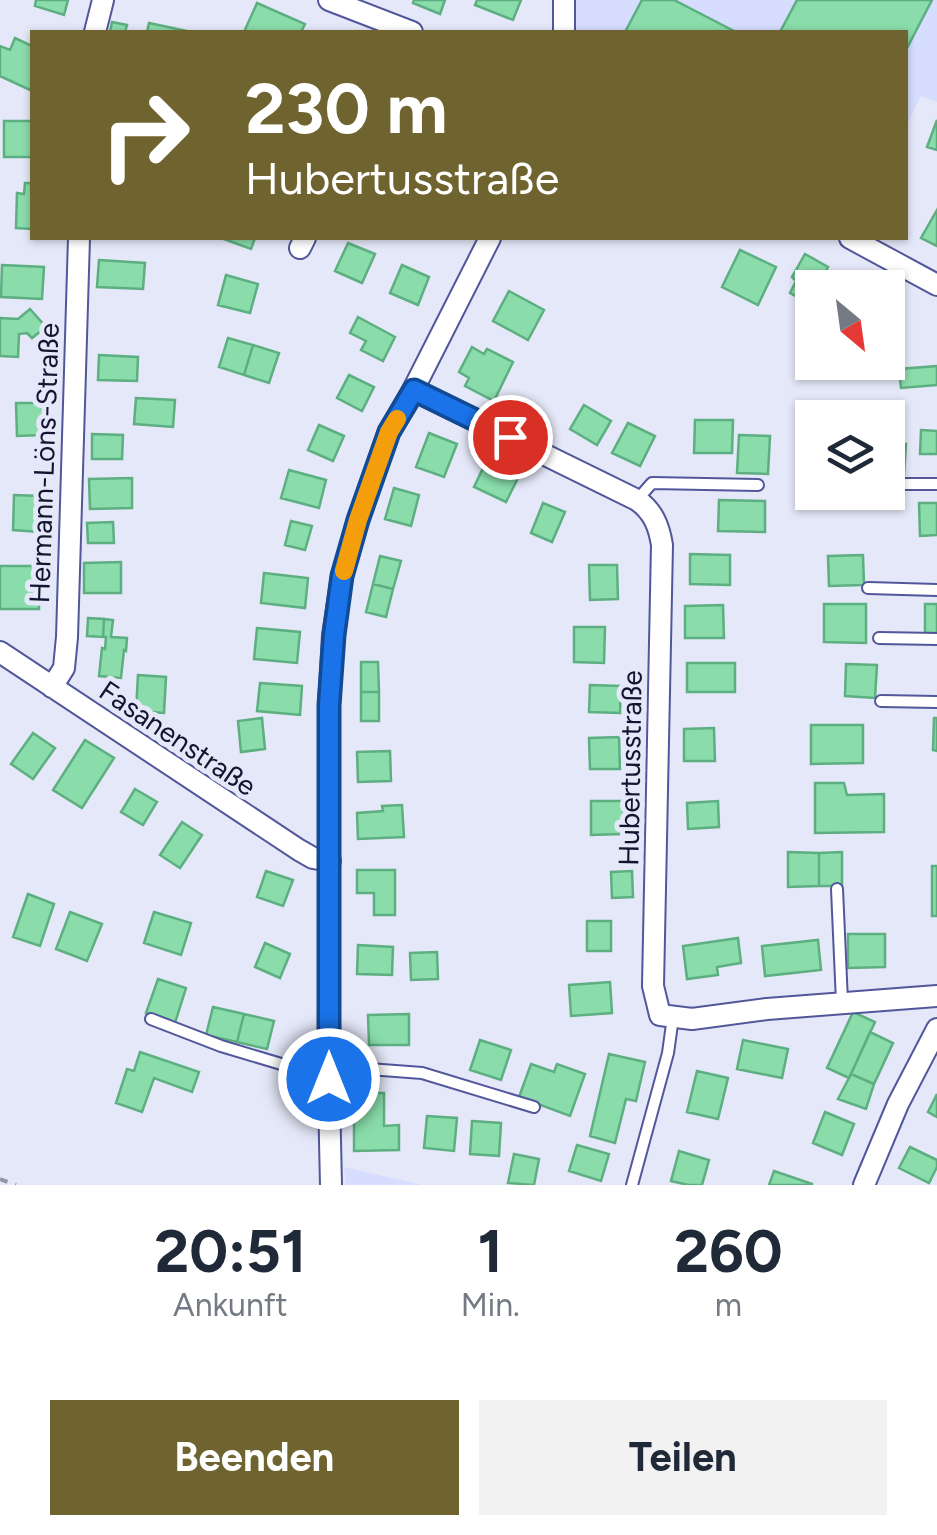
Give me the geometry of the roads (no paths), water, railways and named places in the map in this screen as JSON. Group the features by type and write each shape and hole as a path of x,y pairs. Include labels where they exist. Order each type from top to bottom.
{"street":[{"path":"96,30 104,0"},
{"path":"329,0 406,30"},
{"path":"564,0 564,30"},
{"name":"Hermann-Löns-Straße","path":"52,687 64,668 66,637 79,240"},
{"path":"332,1185 329,705 342,576 389,432 489,240"},
{"path":"854,240 937,285"},
{"path":"414,390 637,500"},
{"name":"Hubertusstraße","path":"637,500 650,511 662,545 653,986 660,1016 673,1017"},
{"name":"Fasanenstraße","path":"0,652 298,850 330,861"},
{"path":"673,1017 692,1019 937,996"},
{"path":"864,1185 898,1104 937,1028"}],"lane":[{"path":"637,500 652,484 758,486"},
{"path":"905,484 937,484"},
{"path":"868,588 937,590"},
{"path":"879,638 937,639"},
{"path":"881,701 937,702"},
{"path":"837,889 842,1003"},
{"path":"632,1185 668,1054 673,1017"},
{"path":"151,1019 221,1046 329,1072 422,1073 534,1107"}]}
